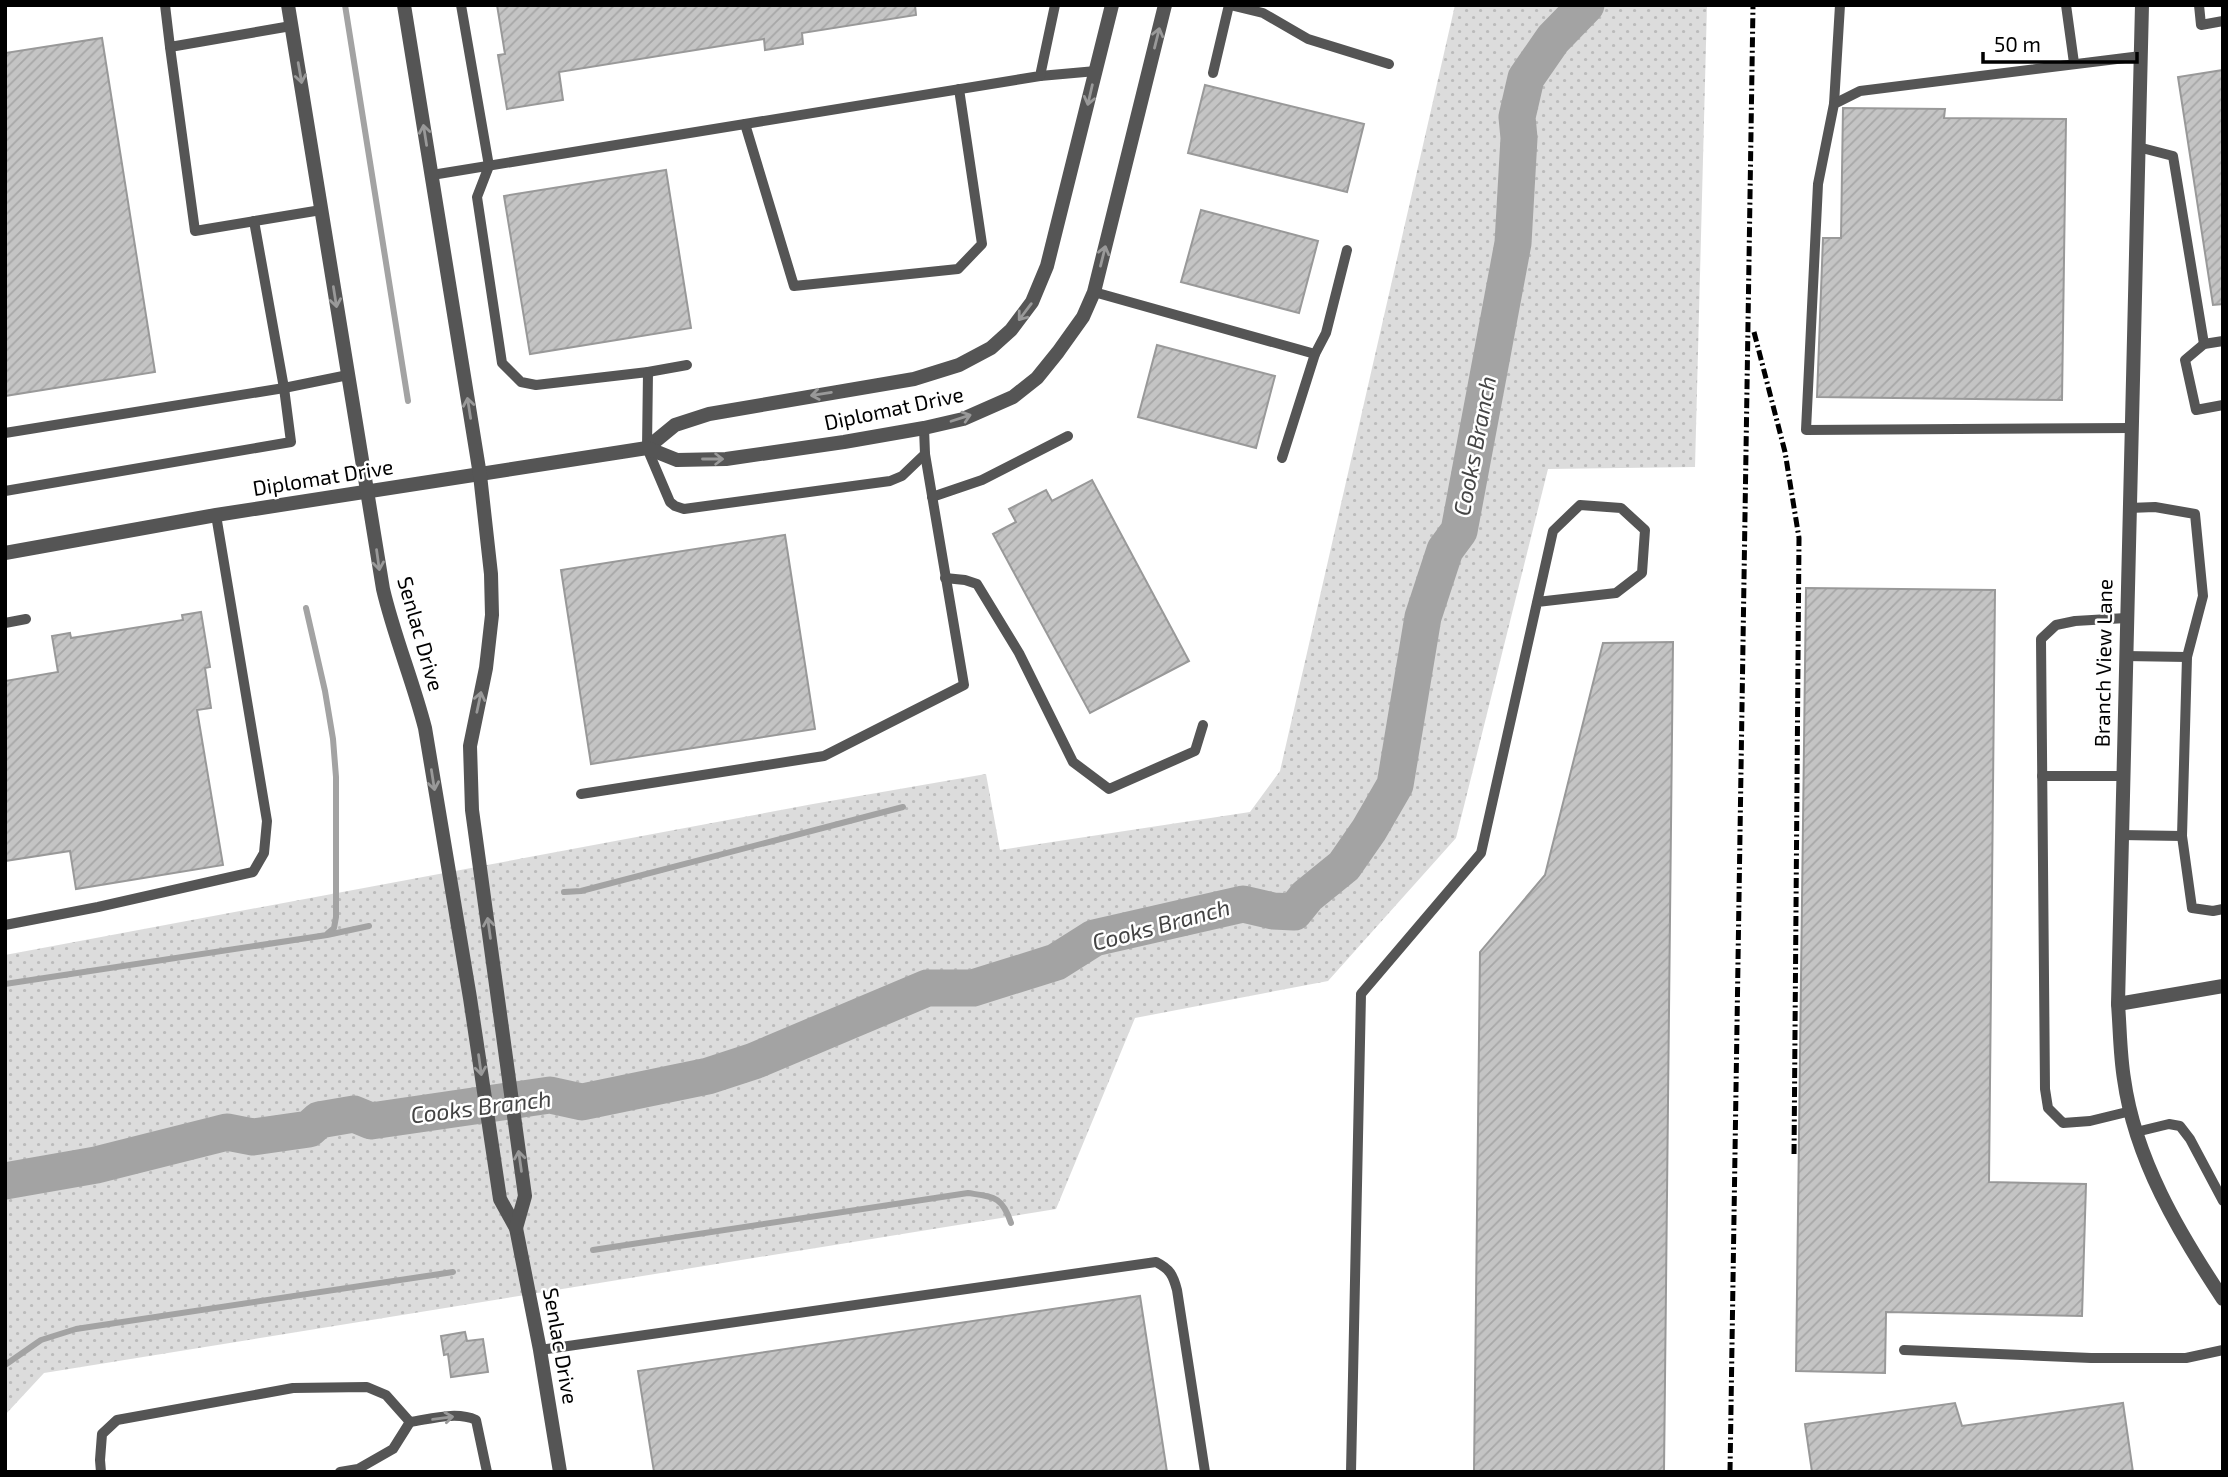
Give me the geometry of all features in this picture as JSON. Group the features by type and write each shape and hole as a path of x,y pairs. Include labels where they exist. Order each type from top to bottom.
{"street":[{"name":"Senlac Drive","path":"288,5 383,589 392,628 425,728 500,1199 516,1228 560,1472"},
{"name":"Senlac Drive","path":"404,5 480,475 491,574 492,615 486,668 470,746 472,810 524,1196 516,1228"},
{"name":"Diplomat Drive","path":"647,449 675,425 709,414 914,379 959,365 991,348 1012,330 1032,302 1047,266 1112,5"},
{"name":"Diplomat Drive","path":"5,553 216,515 647,449 677,460 726,459 924,428 963,419 1013,397 1037,378 1058,352 1083,317 1094,292 1165,5"},
{"name":"Branch View Lane","path":"2142,5 2118,1004 2124,1080 2136,1132 2165,1202 2223,1299"},
{"path":"2118,1004 2223,986"}],"lane":[{"path":"165,5 195,231 321,210"},
{"path":"461,5 489,166 477,197 502,363 521,382 536,385 687,365"},
{"path":"1040,76 1055,5"},
{"path":"1213,73 1230,5 1263,13 1308,39 1389,64"},
{"path":"1840,5 1834,104 1818,184 1806,430 2130,428"},
{"path":"2066,5 2074,63"},
{"path":"2199,5 2201,25 2223,21"},
{"path":"170,47 291,26"},
{"path":"1834,104 1860,90 2141,56"},
{"path":"432,175 1040,76 1096,71"},
{"path":"745,124 794,286 958,268 982,244 959,89"},
{"path":"2138,147 2172,156 2204,344"},
{"path":"5,491 291,442 254,222"},
{"path":"1282,458 1314,354 1326,333 1347,250"},
{"path":"1094,292 1314,354"},
{"path":"2223,341 2204,344 2185,360 2196,410 2223,405"},
{"path":"648,372 647,449 670,502 684,509 890,481 902,476 925,454"},
{"path":"5,433 284,388 348,375"},
{"path":"580,794 824,756 964,685 925,454 924,428"},
{"path":"932,497 982,480 1068,436"},
{"path":"1351,1472 1360,994 1481,853 1537,601 1553,531 1580,505 1621,508 1645,530 1642,573 1616,593 1537,601"},
{"path":"2129,508 2155,507 2195,514 2203,596 2187,657 2182,835 2192,908 2213,911 2223,909"},
{"path":"5,925 253,872 264,853 267,821 216,515"},
{"path":"945,578 977,584 1019,653 1073,762 1109,789 1195,751 1203,724"},
{"path":"2126,618 2056,625 2041,639 2045,1089 2048,1108 2063,1123 2090,1121 2131,1111"},
{"path":"5,623 26,619"},
{"path":"2125,656 2187,657"},
{"path":"2042,776 2122,776"},
{"path":"2121,835 2182,835"},
{"path":"2136,1132 2169,1124 2180,1126 2190,1139 2223,1201"},
{"path":"540,1350 1156,1262 1167,1267 1173,1275 1177,1290 1205,1472"},
{"path":"1904,1350 2091,1359 2186,1358 2223,1350"},
{"path":"101,1472 102,1434 117,1420 293,1388 367,1387 386,1395 410,1422"},
{"path":"340,1472 358,1469 393,1449 410,1422 458,1415 476,1420 487,1472"}],"shaded area":[{"path":"1455,5 1707,5 1695,467 1548,469 1456,838 1328,981 1135,1018 1056,1209 44,1373 5,1415 5,955 986,774 1000,850 1250,812 1280,771"}],"building":[{"path":"497,5 915,5 916,15 802,33 803,44 765,50 764,39 559,72 563,100 507,109 498,55 505,54"},
{"path":"102,38 155,372 5,396 5,53"},
{"path":"2223,70 2223,304 2213,305 2178,77"},
{"path":"1205,85 1364,124 1347,192 1188,153"},
{"path":"1843,108 1945,109 1944,118 2066,119 2062,400 1817,397 1823,238 1841,238"},
{"path":"666,170 691,328 530,354 504,196"},
{"path":"1201,210 1318,241 1299,313 1181,282"},
{"path":"1157,345 1275,376 1256,448 1138,417"},
{"path":"1092,480 1189,661 1090,713 993,534 1016,522 1009,509 1046,490 1052,501"},
{"path":"785,535 815,729 591,764 561,570"},
{"path":"1806,588 1995,590 1989,1182 2086,1184 2082,1316 1886,1312 1885,1373 1796,1371"},
{"path":"201,612 210,667 205,668 211,708 197,710 223,865 76,889 70,851 5,861 5,681 58,672 52,636 70,633 71,638 90,635 183,620 182,615"},
{"path":"1673,642 1664,1472 1474,1472 1480,952 1545,875 1603,643"},
{"path":"1140,1296 1167,1472 654,1472 638,1371"},
{"path":"465,1332 467,1341 483,1339 488,1372 451,1377 448,1354 444,1355 441,1336"},
{"path":"1955,1403 1962,1426 2123,1403 2133,1472 1812,1472 1805,1424"}],"waterway":[{"path":"345,5 408,401"},
{"name":"Cooks Branch","path":"5,1181 96,1165 227,1132 253,1137 309,1129 319,1120 354,1114 371,1121 550,1095 582,1102 708,1076 754,1061 927,988 973,988 1056,962 1094,938 1243,904 1273,911 1294,912 1307,896 1344,866 1395,785 1423,617 1445,550 1459,531 1513,243 1519,138 1517,117 1526,78 1553,39 1586,5"},
{"path":"306,608 325,691 336,777 336,917 334,928 328,933"},
{"path":"564,892 581,891 903,807"},
{"path":"5,984 327,935 369,926"},
{"path":"593,1250 968,1193 996,1199 1004,1207 1011,1223"},
{"path":"5,1365 41,1340 76,1329 453,1272"}],"railway":[{"path":"1730,1472 1753,5"},
{"path":"1754,332 1785,452 1799,538 1794,1157"}]}
